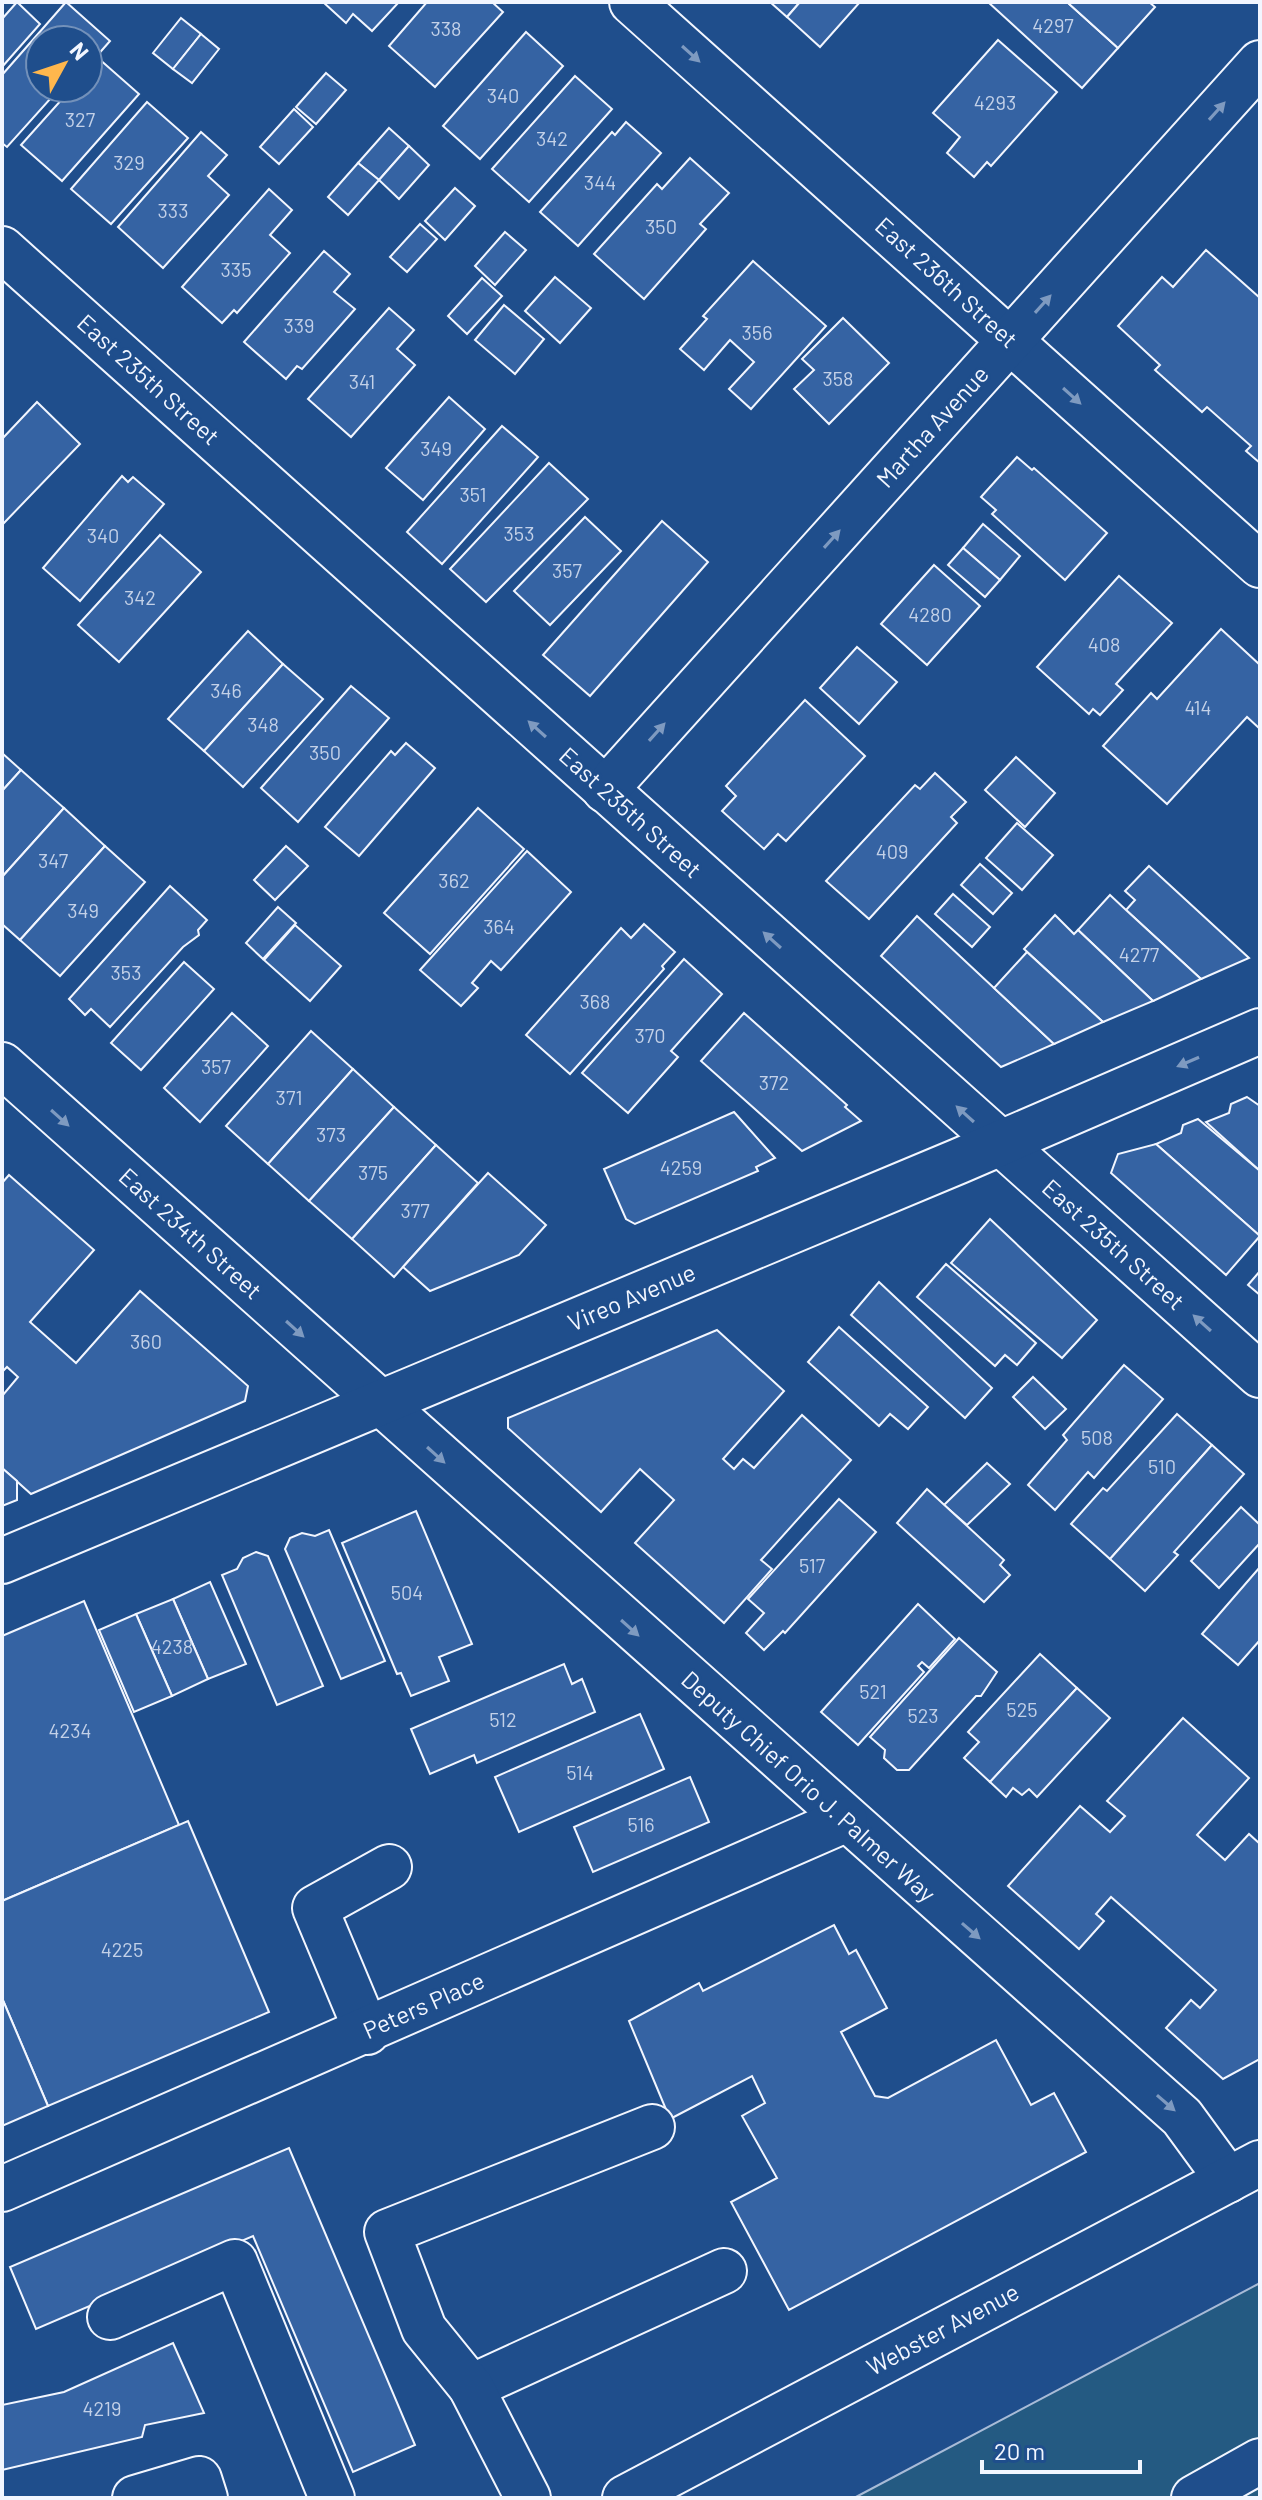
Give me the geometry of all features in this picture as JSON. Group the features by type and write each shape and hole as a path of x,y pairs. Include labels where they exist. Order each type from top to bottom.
{"main road":[{"name":"East 236th Street","path":"632,2 1260,565"},
{"name":"Martha Avenue","path":"605,790 1260,63"},
{"name":"East 235th Street","path":"2,249 1260,1375"},
{"name":"Vireo Avenue","path":"2,1561 999,1144 1260,1031"},
{"name":"East 234th Street","path":"2,1065 378,1403"},
{"name":"Deputy Chief Orio J. Palmer Way","path":"378,1403 1244,2171"},
{"name":"Peters Place","path":"2,2189 367,2032 845,1820"},
{"path":"367,2032 315,1908 389,1867"},
{"path":"528,2498 471,2387 424,2329 387,2232 652,2127"},
{"name":"Webster Avenue","path":"625,2498 1244,2171"},
{"path":"110,2317 235,2262 332,2498"},
{"path":"471,2387 724,2271"},
{"path":"1194,2498 1260,2461"},
{"path":"135,2498 199,2479 205,2498"}],"shaded area":[{"path":"1260,2283 1260,2498 854,2498"}],"building":[{"path":"17,2 40,24 24,24 24,42 2,67 2,19"},
{"path":"66,2 91,24 47,24"},
{"path":"323,2 399,2 372,31 353,14 346,23"},
{"path":"427,2 492,2 503,12 435,87 389,46"},
{"path":"770,2 800,2 787,17"},
{"path":"800,2 860,2 820,47 787,17"},
{"path":"988,2 1067,2 1118,48 1082,88"},
{"path":"1067,2 1149,2 1155,7 1118,48"},
{"path":"181,18 201,34 173,69 153,53"},
{"path":"526,32 563,66 480,159 443,126"},
{"path":"201,34 219,49 192,83 173,69"},
{"path":"998,40 1057,92 991,166 987,162 974,177 947,153 960,137 933,113"},
{"path":"24,50 24,104 46,104 7,147 2,143 2,75"},
{"path":"104,63 139,94 62,181 21,145 58,104 104,104"},
{"path":"326,73 346,90 316,124 296,107"},
{"path":"575,76 612,109 529,202 492,169"},
{"path":"147,102 188,138 111,224 71,189"},
{"path":"294,109 313,127 279,164 260,147"},
{"path":"626,122 661,153 578,246 540,212 612,132 615,135"},
{"path":"389,128 409,146 379,180 358,163"},
{"path":"201,132 227,155 208,176 229,195 163,268 118,227"},
{"path":"409,146 429,165 399,199 379,180"},
{"path":"690,158 729,193 700,224 706,229 644,299 594,254 657,184 662,189"},
{"path":"358,163 379,180 348,215 328,197"},
{"path":"455,188 475,206 445,240 425,221"},
{"path":"269,189 292,210 270,235 290,253 237,313 234,310 222,323 182,287"},
{"path":"420,224 437,239 407,272 390,257"},
{"path":"505,232 526,250 495,285 475,266"},
{"path":"1206,250 1260,298 1260,463 1246,451 1251,446 1207,407 1202,412 1155,370 1160,365 1118,326 1162,277 1173,287"},
{"path":"324,251 350,274 334,292 355,309 302,369 297,366 286,379 244,342"},
{"path":"753,261 826,326 751,409 729,389 754,362 730,340 704,370 680,349 707,319 703,316"},
{"path":"555,277 591,308 560,343 525,311"},
{"path":"482,278 502,296 467,334 448,316"},
{"path":"504,305 544,339 515,374 475,340"},
{"path":"389,308 414,330 397,349 415,365 351,437 308,399"},
{"path":"843,318 889,363 829,424 794,389 814,370 802,359"},
{"path":"449,397 485,429 423,500 386,468"},
{"path":"37,402 80,444 3,524 2,439"},
{"path":"502,426 538,457 442,564 407,532"},
{"path":"1017,457 1032,470 1034,468 1107,533 1065,580 992,514 996,510 981,497"},
{"path":"549,463 588,499 486,602 450,569"},
{"path":"122,476 128,482 133,477 164,504 80,601 43,568"},
{"path":"585,517 621,551 550,625 514,591"},
{"path":"662,521 708,562 590,696 543,655"},
{"path":"983,524 1020,556 1000,580 963,548"},
{"path":"160,535 201,572 119,662 78,625"},
{"path":"963,548 1000,580 985,597 948,565"},
{"path":"934,565 980,606 927,665 881,624"},
{"path":"1119,576 1172,623 1116,684 1123,690 1100,715 1093,709 1089,714 1037,667"},
{"path":"1221,629 1260,665 1260,729 1247,717 1167,804 1103,746 1151,693 1157,699"},
{"path":"248,631 283,664 204,751 168,719"},
{"path":"857,647 897,682 859,724 820,688"},
{"path":"283,664 323,699 243,787 204,751"},
{"path":"351,686 389,718 298,822 261,788"},
{"path":"805,700 865,756 786,841 778,834 764,849 722,811 736,796 726,786"},
{"path":"406,743 435,768 359,856 325,827 391,751 395,755"},
{"path":"2,753 21,770 2,791"},
{"path":"1016,757 1055,793 1025,827 985,790"},
{"path":"21,770 64,808 2,877 2,791"},
{"path":"935,773 966,802 951,817 957,823 869,919 826,881 915,785 920,789"},
{"path":"64,808 105,846 20,940 2,924 2,877"},
{"path":"478,808 524,849 430,954 384,913"},
{"path":"1017,823 1053,855 1022,890 986,858"},
{"path":"105,846 145,882 60,976 20,940"},
{"path":"286,846 308,866 275,900 254,880"},
{"path":"527,851 571,892 501,970 491,961 472,983 478,988 461,1006 420,970"},
{"path":"980,864 1012,893 993,914 961,885"},
{"path":"1149,866 1249,958 1201,979 1126,910 1135,900 1125,891"},
{"path":"170,886 207,920 198,930 199,935 183,947 110,1027 91,1009 85,1015 69,999"},
{"path":"953,894 990,927 972,947 935,914"},
{"path":"1110,895 1201,979 1153,1001 1078,930"},
{"path":"278,907 296,923 263,959 246,943"},
{"path":"1055,915 1074,934 1078,930 1153,1001 1103,1022 1024,949"},
{"path":"917,916 1054,1044 1001,1067 881,956"},
{"path":"644,924 675,952 662,966 664,969 570,1074 526,1035 621,928 631,938"},
{"path":"295,925 341,966 310,1001 264,960"},
{"path":"1027,952 1103,1022 1054,1044 994,988"},
{"path":"684,959 722,994 671,1051 678,1057 628,1113 582,1073"},
{"path":"184,962 214,989 141,1070 111,1043"},
{"path":"232,1013 268,1046 200,1122 164,1088"},
{"path":"744,1013 861,1121 802,1151 701,1061"},
{"path":"311,1031 353,1069 268,1164 226,1126"},
{"path":"353,1069 394,1107 309,1201 268,1164"},
{"path":"1247,1097 1260,1106 1260,1171 1206,1122 1229,1113 1231,1104"},
{"path":"394,1107 436,1145 352,1239 309,1201"},
{"path":"734,1112 775,1158 756,1167 758,1171 635,1224 626,1219 604,1169"},
{"path":"1198,1119 1260,1171 1260,1236 1156,1144 1181,1133 1183,1125"},
{"path":"1156,1144 1260,1236 1226,1275 1111,1173 1118,1154"},
{"path":"436,1145 478,1183 394,1277 352,1239"},
{"path":"488,1173 546,1225 519,1255 430,1291 403,1267"},
{"path":"9,1175 94,1250 30,1322 76,1363 140,1291 248,1386 245,1401 31,1494 2,1468 2,1396 18,1377 7,1367 2,1372 2,1183"},
{"path":"990,1219 1097,1320 1062,1358 951,1263"},
{"path":"946,1264 1036,1343 1017,1365 1005,1355 995,1366 917,1297"},
{"path":"1260,1271 1260,1295 1248,1285"},
{"path":"879,1282 992,1388 965,1418 851,1315"},
{"path":"839,1327 928,1407 908,1429 890,1414 879,1426 808,1362"},
{"path":"717,1330 784,1391 723,1459 734,1469 743,1459 754,1468 802,1415 851,1460 761,1560 772,1569 724,1623 635,1543 674,1500 640,1469 601,1512 508,1428 508,1418"},
{"path":"1124,1365 1163,1399 1094,1478 1088,1472 1055,1510 1028,1485 1067,1440 1063,1435"},
{"path":"1033,1377 1066,1409 1045,1429 1013,1397"},
{"path":"1177,1414 1212,1445 1110,1559 1071,1524 1103,1488 1107,1491"},
{"path":"1212,1445 1244,1474 1174,1552 1178,1555 1145,1591 1110,1559"},
{"path":"987,1463 1010,1484 967,1525 944,1505"},
{"path":"2,1468 17,1481 17,1500 2,1506"},
{"path":"927,1489 1004,1560 1000,1565 1010,1575 984,1602 897,1523"},
{"path":"839,1499 876,1532 785,1633 783,1631 764,1650 746,1633 764,1613 748,1599"},
{"path":"1241,1507 1260,1525 1260,1543 1219,1588 1191,1561"},
{"path":"416,1511 472,1644 439,1657 449,1681 411,1696 401,1673 397,1674 342,1543"},
{"path":"329,1530 385,1661 341,1679 285,1549 290,1538 302,1533 315,1536"},
{"path":"256,1552 268,1556 323,1686 277,1705 222,1575 237,1569 243,1558"},
{"path":"1260,1567 1260,1640 1238,1665 1202,1634"},
{"path":"210,1582 246,1664 208,1679 173,1599"},
{"path":"173,1599 208,1679 172,1696 136,1614"},
{"path":"84,1601 179,1825 2,1901 2,1636"},
{"path":"918,1604 955,1639 929,1668 922,1662 918,1666 924,1672 858,1745 821,1712"},
{"path":"136,1614 172,1696 134,1712 99,1630"},
{"path":"959,1638 997,1672 981,1696 976,1696 909,1770 897,1770 884,1758 885,1750 870,1737"},
{"path":"1040,1654 1077,1688 990,1782 964,1758 979,1742 968,1732"},
{"path":"564,1664 572,1684 582,1679 595,1712 477,1763 474,1755 430,1774 411,1729"},
{"path":"1077,1688 1110,1718 1037,1797 1029,1789 1022,1795 1013,1788 1006,1797 990,1782"},
{"path":"640,1714 664,1769 519,1832 495,1777"},
{"path":"1183,1718 1249,1778 1197,1835 1225,1860 1249,1834 1260,1844 1260,2059 1223,2079 1166,2028 1191,2000 1200,2008 1216,1990 1111,1897 1096,1914 1104,1921 1079,1949 1008,1886 1080,1806 1110,1832 1125,1816 1107,1801"},
{"path":"690,1777 709,1822 593,1872 574,1827"},
{"path":"188,1821 269,2012 48,2106 2,1998 2,1901"},
{"path":"834,1925 849,1954 856,1950 887,2008 841,2032 875,2096 888,2098 996,2040 1031,2105 1054,2093 1086,2152 789,2310 731,2202 777,2178 742,2116 765,2103 752,2076 670,2119 629,2021 699,1983 703,1991"},
{"path":"2,1998 48,2106 2,2126"},
{"path":"289,2148 415,2445 353,2472 253,2236 36,2329 10,2267"},
{"path":"173,2343 204,2413 145,2425 142,2437 2,2470 2,2405 64,2392"}]}
